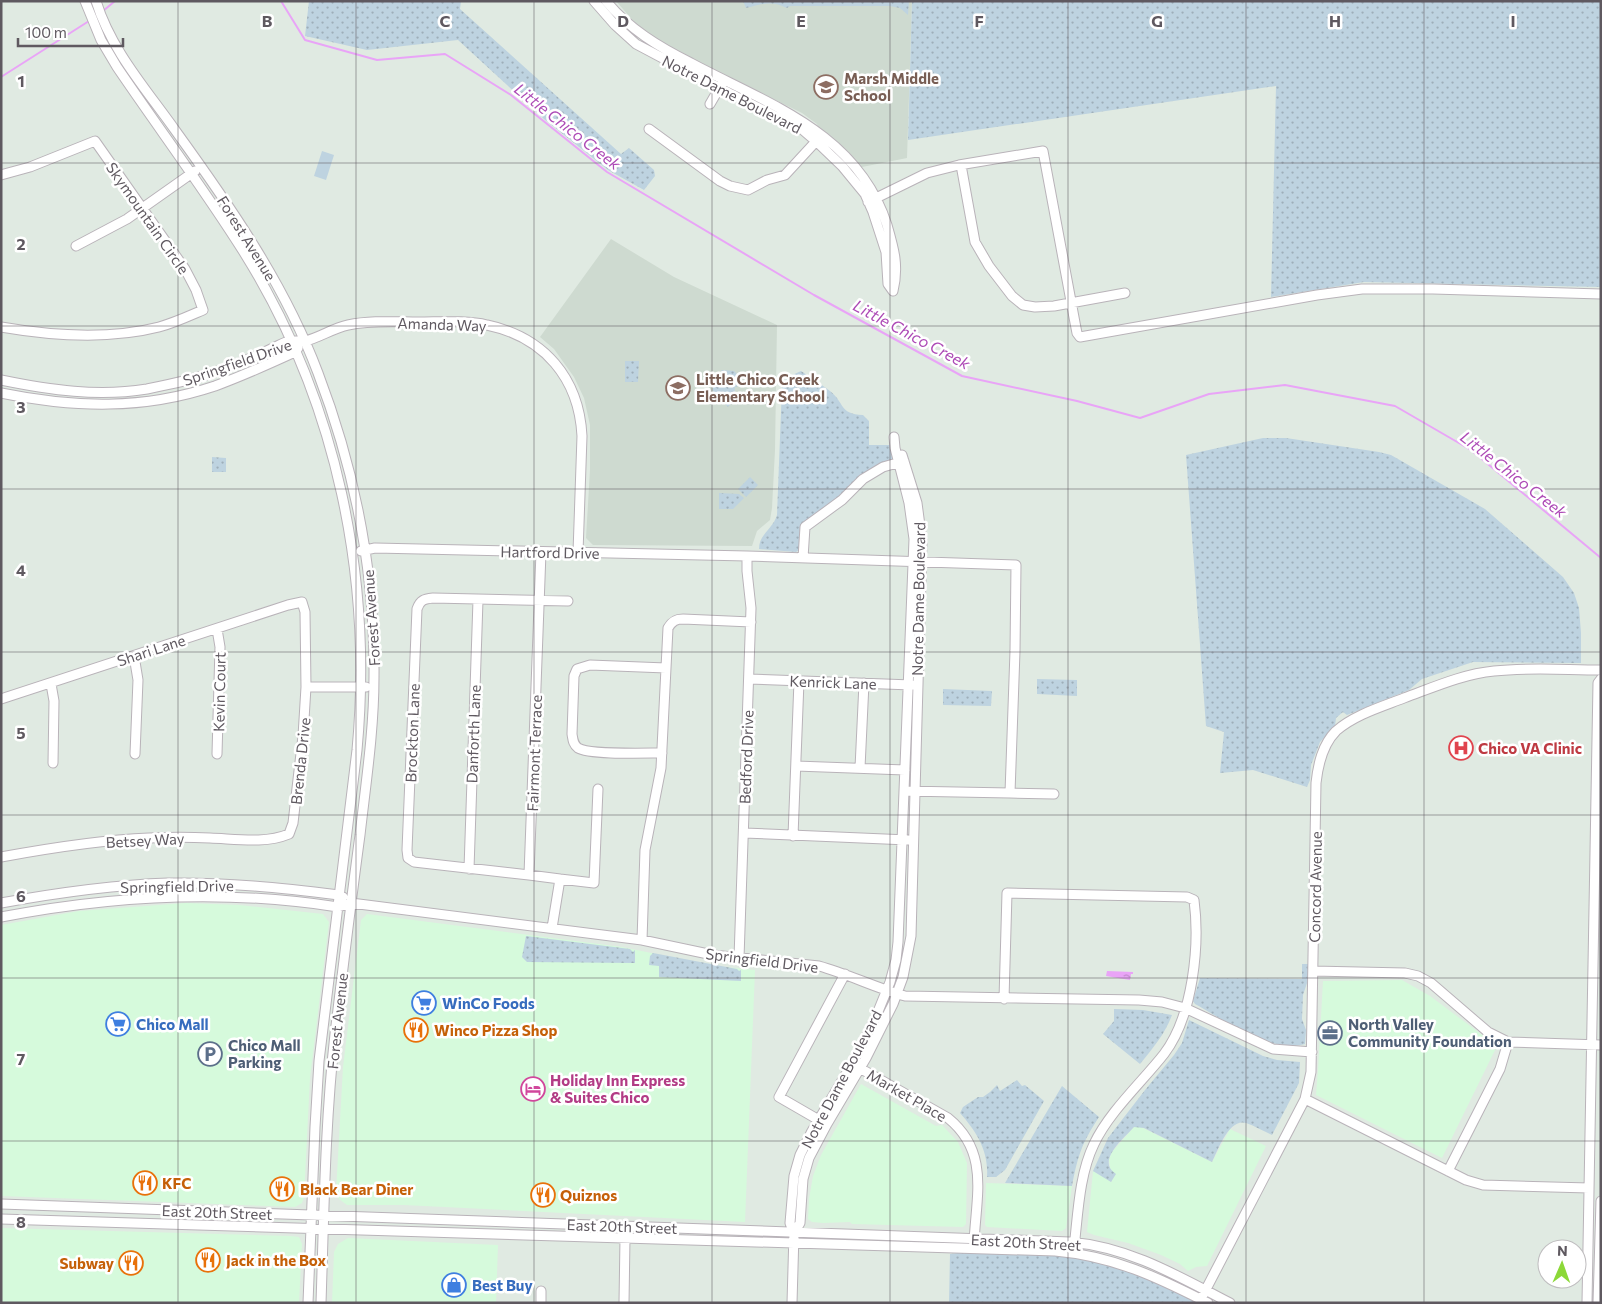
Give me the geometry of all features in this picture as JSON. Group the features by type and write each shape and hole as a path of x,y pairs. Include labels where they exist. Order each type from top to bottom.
{"street":[{"name":"Forest Avenue","path":"85,1 100,40 246,255 272,303 317,405 341,486 353,552 360,613 361,687 357,750 319,1068 308,1303"},
{"name":"Notre Dame Boulevard","path":"594,1 615,25 636,44 721,85 790,113 819,138 840,150 857,168 872,200 886,252 888,284 892,291 896,276 895,255 883,214 872,200"},
{"name":"Notre Dame Boulevard","path":"606,1 627,23 650,41 721,85"},
{"name":"Forest Avenue","path":"96,3 108,33 121,56 201,166 269,271 305,341 327,396 344,447 366,550 373,619 374,687 370,754 332,1062 321,1303"},
{"path":"710,104 721,85"},
{"path":"650,129 720,181 740,190 748,190 767,180 785,176 819,138"},
{"name":"Skymountain Circle","path":"1,175 30,167 95,141 185,269 196,290 203,310 160,327 116,334 73,336 28,332 1,327"},
{"path":"872,200 927,173 961,164 1043,151 1077,334 1080,337 1317,295 1362,289 1601,294"},
{"path":"961,164 975,242 985,260 1012,296 1023,305 1035,307 1071,303 1124,293"},
{"path":"76,246 127,219 201,166"},
{"name":"Amanda Way","path":"305,341 347,325 366,322 448,322 485,324 506,330 533,344 547,355 567,378 581,417 578,553"},
{"name":"Springfield Drive","path":"1,380 35,387 84,392 104,393 146,389 188,380 221,370 290,341 305,341"},
{"name":"Springfield Drive","path":"1,393 63,404 102,405 151,401 181,396 215,386 295,352 305,341"},
{"name":"Notre Dame Boulevard","path":"803,558 805,527 842,500 862,479 883,467 901,462 913,524 917,562 913,685 904,791 896,960 887,991 875,1019 823,1122"},
{"name":"Hartford Drive","path":"353,552 375,548 747,556 1016,565 1010,793"},
{"name":"Fairmont Terrace","path":"529,876 541,552"},
{"name":"Bedford Drive","path":"738,958 751,622 747,556"},
{"name":"Brockton Lane","path":"468,869 414,862 408,858 407,850 417,609 419,603 425,599 478,600"},
{"path":"478,600 568,601"},
{"name":"Danforth Lane","path":"468,869 478,600"},
{"name":"Shari Lane","path":"1,699 302,602"},
{"name":"Brenda Drive","path":"289,834 293,823 303,736 306,687 305,612 302,602"},
{"path":"642,940 645,850 661,768 668,628 671,622 677,619 751,622"},
{"name":"Kevin Court","path":"217,629 220,646 218,754"},
{"path":"134,656 138,680 134,754"},
{"path":"662,753 591,751 577,747 573,742 572,734 574,676 577,669 590,665 666,668"},
{"name":"Concord Avenue","path":"1205,1301 1205,1290 1305,1099 1311,1072 1318,766 1323,751 1335,733 1349,721 1459,677 1514,669 1601,670"},
{"name":"Kenrick Lane","path":"749,679 913,685"},
{"path":"1587,1303 1589,1188 1596,1044 1598,683 1601,679"},
{"path":"794,836 799,681"},
{"path":"860,768 864,683"},
{"path":"50,684 54,700 53,763"},
{"name":"Notre Dame Boulevard","path":"792,1303 794,1233 790,1223 794,1176 800,1155 861,1069 897,994 903,977 911,936 915,791 913,685"},
{"path":"306,687 374,687"},
{"path":"796,766 906,770"},
{"path":"468,869 594,883 598,789"},
{"path":"904,791 1054,794"},
{"path":"744,833 914,840"},
{"name":"Betsey Way","path":"1,857 46,848 95,842 200,837 266,840 289,834"},
{"path":"552,928 560,880"},
{"name":"Springfield Drive","path":"1,904 78,891 167,883 251,885 339,895 351,903"},
{"path":"1004,999 1007,893 1187,897 1194,900 1196,915 1194,972 1185,1008 1169,1047 1094,1142 1082,1181 1073,1253"},
{"name":"Springfield Drive","path":"1,916 70,904 144,897 231,897 338,907 351,903 642,940 713,955 818,966 845,974 887,991 920,998 1139,1000 1162,1002 1185,1008 1269,1048 1283,1051 1312,1052"},
{"path":"1313,971 1406,973 1418,976 1431,983 1488,1032 1508,1042 1596,1044"},
{"path":"823,1122 778,1096 845,974"},
{"path":"1448,1171 1500,1068 1508,1042"},
{"name":"Market Place","path":"852,1064 948,1118 966,1136 975,1156 978,1173 974,1242"},
{"path":"1305,1099 1466,1180 1483,1185 1589,1188"},
{"path":"1598,1303 1601,1201"},
{"name":"East 20th Street","path":"1,1204 725,1229 974,1242 1074,1242 1109,1248 1139,1258 1230,1303"},
{"path":"180,1211 180,1224"},
{"name":"East 20th Street","path":"1,1219 1073,1253 1102,1258 1132,1267 1205,1301"},
{"path":"624,1303 626,1238"},
{"name":"East 20th Street","path":"939,1248 947,1244 974,1242"},
{"path":"541,1291 541,1303"}],"shaded area":[{"path":"309,1 461,1 460,9 621,154 629,148 654,170 655,176 644,190 608,170 544,119 458,40 367,50 305,36"},
{"name":"Marsh Middle School","path":"616,1 912,1 907,158 857,168 822,135 817,124 802,113 763,94 723,81 641,30"},
{"path":"743,1 909,1 908,15 900,8 890,6 790,6 787,8 771,3 746,8"},
{"path":"912,1 1601,1 1601,287 1364,282 1271,297 1276,86 908,140"},
{"path":"322,151 334,155 326,180 314,176"},
{"name":"Little Chico Creek Elementary School","path":"611,239 674,277 777,325 772,508 770,520 757,531 752,546 593,545 586,538 590,470 590,425 584,398 574,377 554,349 540,337"},
{"path":"625,361 639,361 638,382 625,382"},
{"path":"722,370 734,371 738,375 734,400 728,407 713,391 713,385 718,385 718,375"},
{"path":"801,371 835,395 843,407 850,413 863,415 869,421 869,445 892,445 893,459 861,476 840,496 801,525 799,550 796,552 759,549 761,539 777,515 782,386 788,377"},
{"path":"1263,438 1286,438 1391,455 1485,509 1563,577 1574,593 1579,608 1581,663 1473,662 1422,679 1409,690 1347,715 1343,712 1336,718 1335,726 1320,742 1311,765 1310,780 1307,787 1253,770 1220,773 1224,732 1206,726 1186,455"},
{"path":"212,457 226,458 226,472 212,472"},
{"path":"750,477 758,485 746,497 738,489"},
{"path":"719,493 739,494 744,498 733,509 719,509"},
{"path":"1037,679 1077,680 1077,696 1037,694"},
{"path":"943,689 992,691 991,706 943,705"},
{"path":"186,903 239,905 323,914 329,922 310,1078 304,1197 302,1203 295,1207 1,1196 1,925 79,911"},
{"path":"367,914 622,947 715,966 755,970 745,1222 404,1205 347,1205 339,1199 336,1192 343,1067 361,920"},
{"path":"526,936 630,949 633,952 635,950 635,963 527,962 522,957"},
{"path":"653,953 741,970 741,981 659,977 659,966 649,965 650,956"},
{"path":"1302,964 1308,964 1308,980 1303,995 1302,1019 1306,1030 1305,1044 1292,1046 1263,1040 1248,1034 1195,1004 1193,1001 1200,978 1302,979"},
{"path":"1402,980 1430,996 1497,1046 1442,1158 1316,1095 1323,981"},
{"path":"1114,1009 1143,1010 1172,1015 1162,1035 1140,1064 1103,1034 1114,1021"},
{"path":"1189,1020 1263,1056 1277,1060 1300,1062 1299,1083 1272,1135 1246,1123 1234,1125 1225,1136 1212,1162 1144,1128 1134,1127 1112,1152 1109,1163 1110,1168 1116,1174 1111,1182 1093,1171 1108,1138 1174,1055 1182,1043"},
{"path":"1017,1080 1022,1086 1025,1085 1044,1101 1005,1170 996,1177 987,1177 984,1150 976,1134 960,1113 963,1107 978,1097 983,1097 997,1085 1000,1091"},
{"path":"861,1084 936,1126 942,1125 958,1142 967,1163 966,1224 963,1227 852,1224 850,1222 823,1223 812,1222 808,1219 813,1176 821,1155"},
{"path":"1062,1086 1099,1117 1088,1134 1081,1150 1072,1186 1005,1183"},
{"path":"1139,1126 1212,1162 1230,1129 1266,1146 1207,1266 1196,1267 1188,1271 1180,1264 1161,1255 1128,1243 1087,1232 1093,1171 1112,1182 1109,1160 1111,1153 1134,1127"},
{"path":"986,1183 1072,1186 1066,1228 1062,1231 987,1227 985,1225"},
{"path":"1,1228 299,1237 302,1244 299,1303 1,1303"},
{"path":"348,1238 498,1245 496,1303 332,1303 334,1252 338,1244"},
{"path":"965,1252 1047,1255 1095,1261 1134,1274 1198,1303 949,1303 950,1254"}],"water":[{"path":"1107,971 1133,972 1133,974 1131,974 1130,980 1106,976"}],"waterway":[{"name":"Little Chico Creek","path":"103,11 115,1"},
{"name":"Little Chico Creek","path":"281,1 305,40 377,60 445,54 511,95 607,172 814,295 962,376 1077,401 1140,418 1209,394 1285,385 1395,406 1471,450 1601,558"},
{"name":"Little Chico Creek","path":"1,77 89,21"}],"place":[{"name":"Marsh Middle School","path":"826,87"},
{"name":"Little Chico Creek Elementary School","path":"678,388"},
{"name":"Chico VA Clinic","path":"1461,748"},
{"name":"WinCo Foods","path":"424,1003"},
{"name":"Chico Mall","path":"118,1024"},
{"name":"Winco Pizza Shop","path":"416,1030"},
{"name":"North Valley Community Foundation","path":"1330,1033"},
{"name":"Chico Mall Parking","path":"210,1054"},
{"name":"Holiday Inn Express & Suites Chico","path":"533,1089"},
{"name":"KFC","path":"145,1183"},
{"name":"Black Bear Diner","path":"282,1189"},
{"name":"Quiznos","path":"543,1195"},
{"name":"Jack in the Box","path":"208,1260"},
{"name":"Subway","path":"131,1263"},
{"name":"Best Buy","path":"454,1285"}]}
